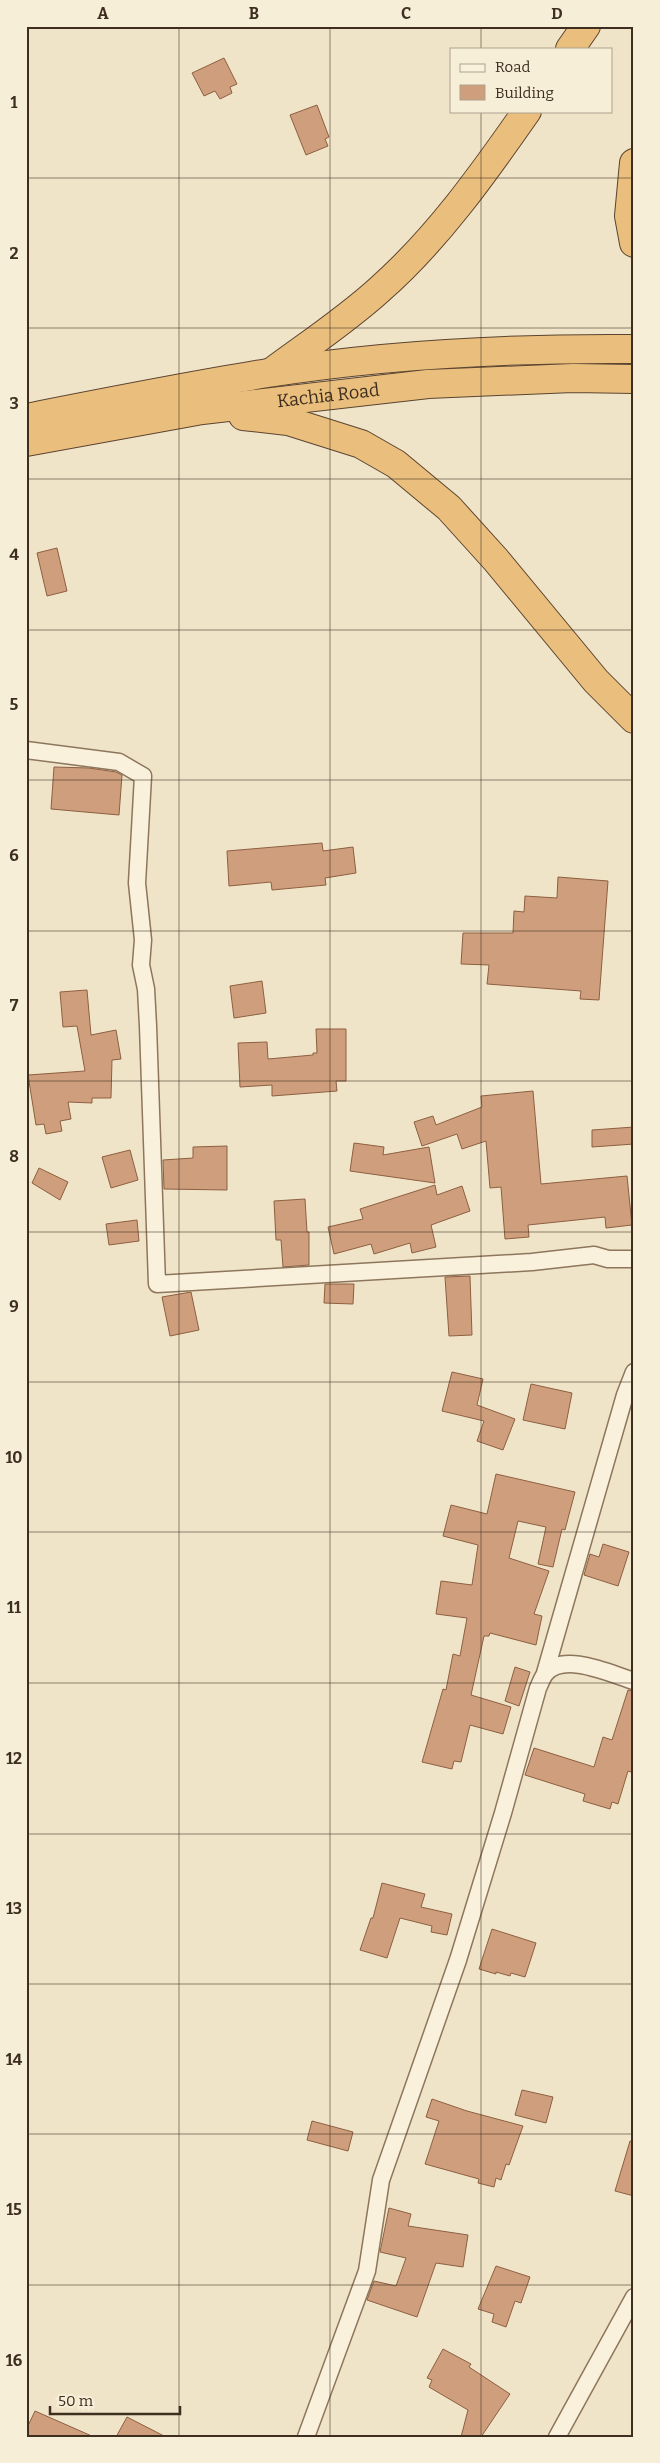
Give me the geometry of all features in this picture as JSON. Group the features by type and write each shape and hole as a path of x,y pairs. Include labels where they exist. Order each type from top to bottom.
{"highway":[{"path":"571,48 586,26"},
{"path":"269,373 380,290 433,235 481,178 526,112"},
{"path":"634,163 629,216 634,243"},
{"name":"Kachia Road","path":"26,442 190,404 269,373 356,362 511,350 634,349"},
{"name":"Kachia Road","path":"26,418 428,384 573,378 634,379"},
{"path":"190,404 288,421 361,444 396,464 456,516 496,560 596,681 634,720"}],"street":[{"path":"26,750 119,762 143,776 136,883 143,940 141,965 146,989 148,1026 157,1284 532,1262 594,1255 608,1259 634,1259"},
{"path":"306,2437 367,2271 381,2180 458,1960 503,1813 538,1688 545,1673 625,1395 634,1372"},
{"path":"545,1673 560,1664 570,1662 634,1681"},
{"path":"557,2437 632,2302"}],"building":[{"path":"224,58 237,84 230,87 232,93 220,99 215,91 204,96 192,73"},
{"path":"317,105 329,137 325,139 328,146 306,155 290,115"},
{"path":"57,548 67,591 47,596 37,553"},
{"path":"54,767 89,768 116,772 122,775 119,815 51,809"},
{"path":"322,843 323,851 353,847 356,873 325,878 326,885 272,890 271,882 229,886 227,851"},
{"path":"558,877 608,881 599,1000 580,999 581,991 487,984 489,965 461,964 463,933 513,933 514,911 524,912 525,896 557,898"},
{"path":"262,981 266,1013 234,1018 230,986"},
{"path":"87,990 91,1035 116,1030 121,1059 112,1060 111,1098 92,1098 92,1103 68,1102 71,1119 60,1121 62,1131 46,1134 44,1124 36,1125 28,1075 85,1071 77,1026 63,1027 60,992"},
{"path":"316,1029 346,1029 346,1081 336,1081 337,1091 272,1096 272,1085 240,1087 238,1043 267,1042 268,1059 313,1055 313,1053 317,1053"},
{"path":"533,1091 541,1184 627,1176 632,1225 606,1228 605,1217 528,1225 529,1237 505,1239 501,1187 490,1188 486,1141 462,1149 457,1134 422,1146 414,1122 433,1116 436,1125 482,1107 481,1096"},
{"path":"634,1127 634,1144 592,1147 592,1130"},
{"path":"354,1143 384,1147 383,1155 429,1147 435,1183 350,1171"},
{"path":"227,1146 227,1190 164,1189 163,1160 193,1158 193,1147"},
{"path":"130,1150 138,1180 111,1188 102,1157"},
{"path":"39,1168 68,1182 60,1200 32,1183"},
{"path":"435,1185 437,1195 462,1186 470,1211 431,1225 436,1247 412,1253 410,1243 374,1254 371,1244 334,1254 328,1227 363,1219 360,1209"},
{"path":"305,1199 307,1232 309,1232 309,1265 283,1267 281,1240 276,1240 274,1201"},
{"path":"137,1220 139,1241 109,1245 106,1224"},
{"path":"470,1276 472,1335 449,1336 445,1277"},
{"path":"325,1284 354,1284 353,1304 324,1303"},
{"path":"191,1292 199,1330 170,1336 162,1297"},
{"path":"452,1372 483,1379 477,1405 515,1419 503,1450 477,1441 484,1421 442,1411"},
{"path":"531,1384 572,1393 565,1429 523,1420"},
{"path":"496,1474 575,1492 565,1530 562,1529 553,1567 538,1564 546,1527 518,1521 509,1558 549,1571 534,1614 542,1616 536,1645 490,1633 489,1636 484,1636 471,1695 511,1707 503,1734 470,1725 461,1762 454,1761 452,1769 422,1762 443,1689 446,1690 453,1654 460,1656 467,1618 436,1614 441,1581 472,1585 478,1545 443,1536 451,1505 487,1514"},
{"path":"603,1544 629,1552 618,1586 584,1575 590,1554 599,1557"},
{"path":"515,1667 530,1672 519,1706 505,1701"},
{"path":"628,1690 634,1691 634,1765 631,1772 628,1771 618,1804 612,1802 610,1809 583,1801 585,1794 525,1775 534,1748 594,1767 603,1737 612,1740"},
{"path":"382,1883 425,1894 421,1907 452,1914 447,1935 431,1932 432,1926 400,1918 387,1958 360,1950 371,1918 373,1918"},
{"path":"492,1929 536,1943 525,1977 511,1973 510,1976 496,1972 496,1974 479,1969"},
{"path":"522,2090 553,2097 546,2123 515,2115"},
{"path":"432,2099 467,2111 523,2126 509,2165 506,2164 501,2180 496,2178 494,2187 478,2183 479,2179 425,2164 439,2121 426,2117"},
{"path":"312,2121 353,2132 348,2151 307,2140"},
{"path":"630,2141 634,2141 634,2196 615,2191"},
{"path":"389,2208 411,2214 408,2226 468,2235 463,2267 436,2263 417,2317 367,2300 374,2281 396,2286 406,2258 380,2252"},
{"path":"496,2266 530,2277 521,2303 515,2301 506,2327 492,2322 494,2314 478,2309"},
{"path":"443,2349 471,2364 469,2367 510,2394 481,2437 461,2437 468,2410 429,2387 432,2380 427,2378"},
{"path":"35,2411 94,2437 26,2437 26,2430"},
{"path":"127,2417 166,2437 116,2437"}]}
